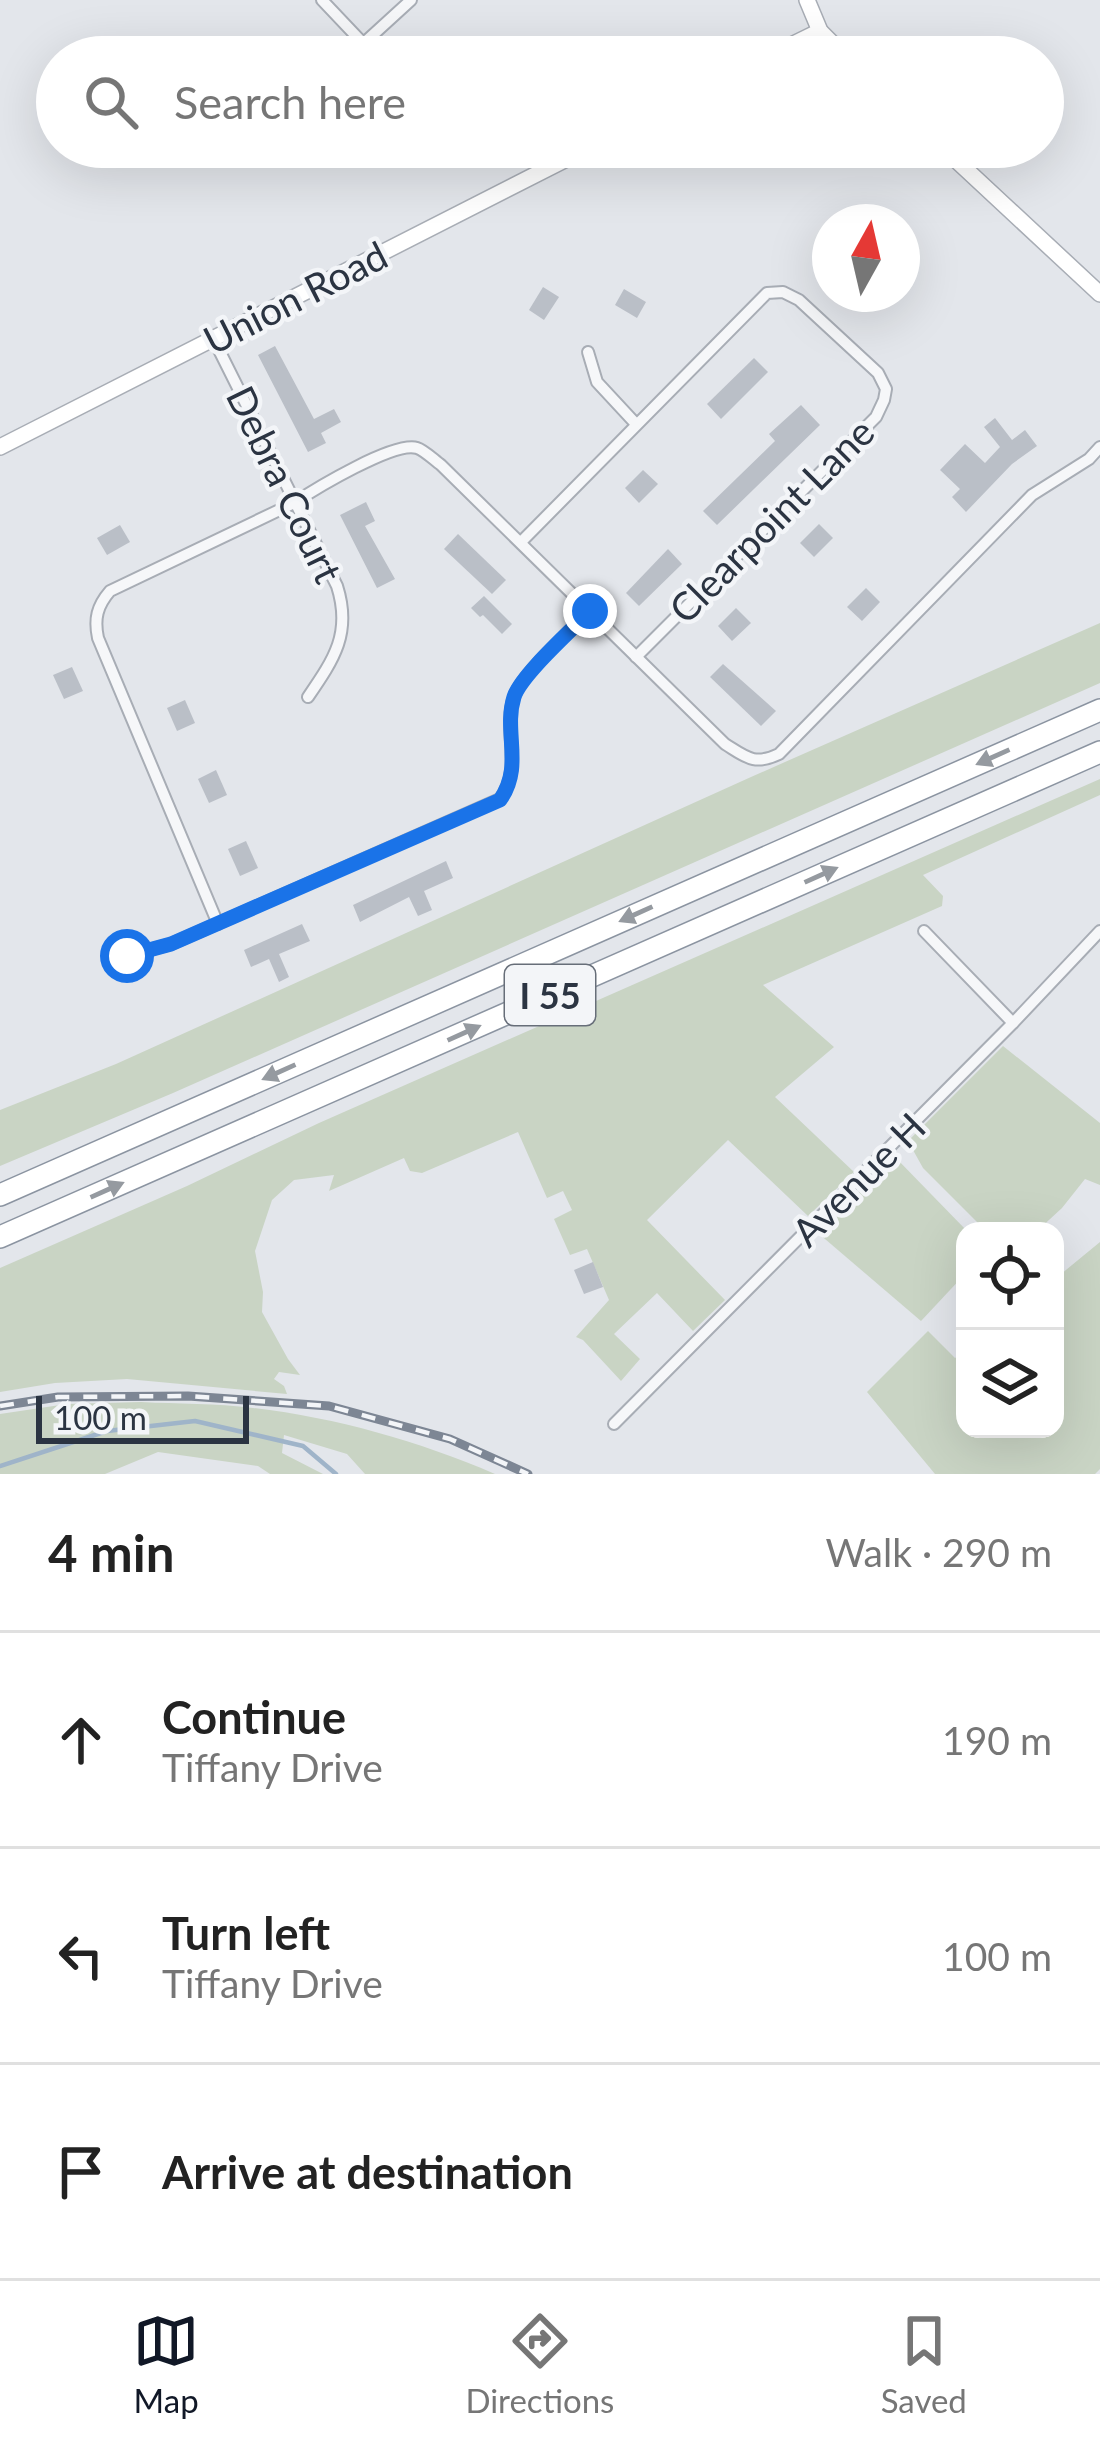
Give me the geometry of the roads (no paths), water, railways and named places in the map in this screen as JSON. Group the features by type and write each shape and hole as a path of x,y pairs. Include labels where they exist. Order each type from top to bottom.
{"highway":[{"name":"I 55","path":"0,1195 1100,710"},
{"name":"I 55","path":"0,1237 1100,752"}],"street":[{"path":"322,0 357,36"},
{"path":"372,36 411,0"},
{"path":"807,0 825,36"},
{"path":"810,36 820,31"},
{"name":"Union Road","path":"0,447 549,168"},
{"path":"965,168 1100,294"},
{"name":"Clearpoint Lane","path":"637,424 767,293 783,292 799,300 878,373 886,389 876,417 637,657"},
{"name":"Debra Court","path":"213,338 338,586 344,608 338,648 308,697"},
{"path":"521,542 637,424 597,382 588,352"},
{"path":"218,924 98,638 96,616 110,592 396,448 417,448 441,465 725,744 758,761 779,754 1032,495 1100,447"},
{"path":"127,956 171,944 500,800 512,776 514,696 590,611"},
{"path":"924,931 1013,1023"},
{"name":"Avenue H","path":"614,1424 1100,932"}],"waterway":[{"path":"0,1466 107,1431 195,1421 303,1446 336,1474"}],"railway":[{"path":"0,1406 58,1397 188,1396 329,1406 450,1439 528,1474"}]}
